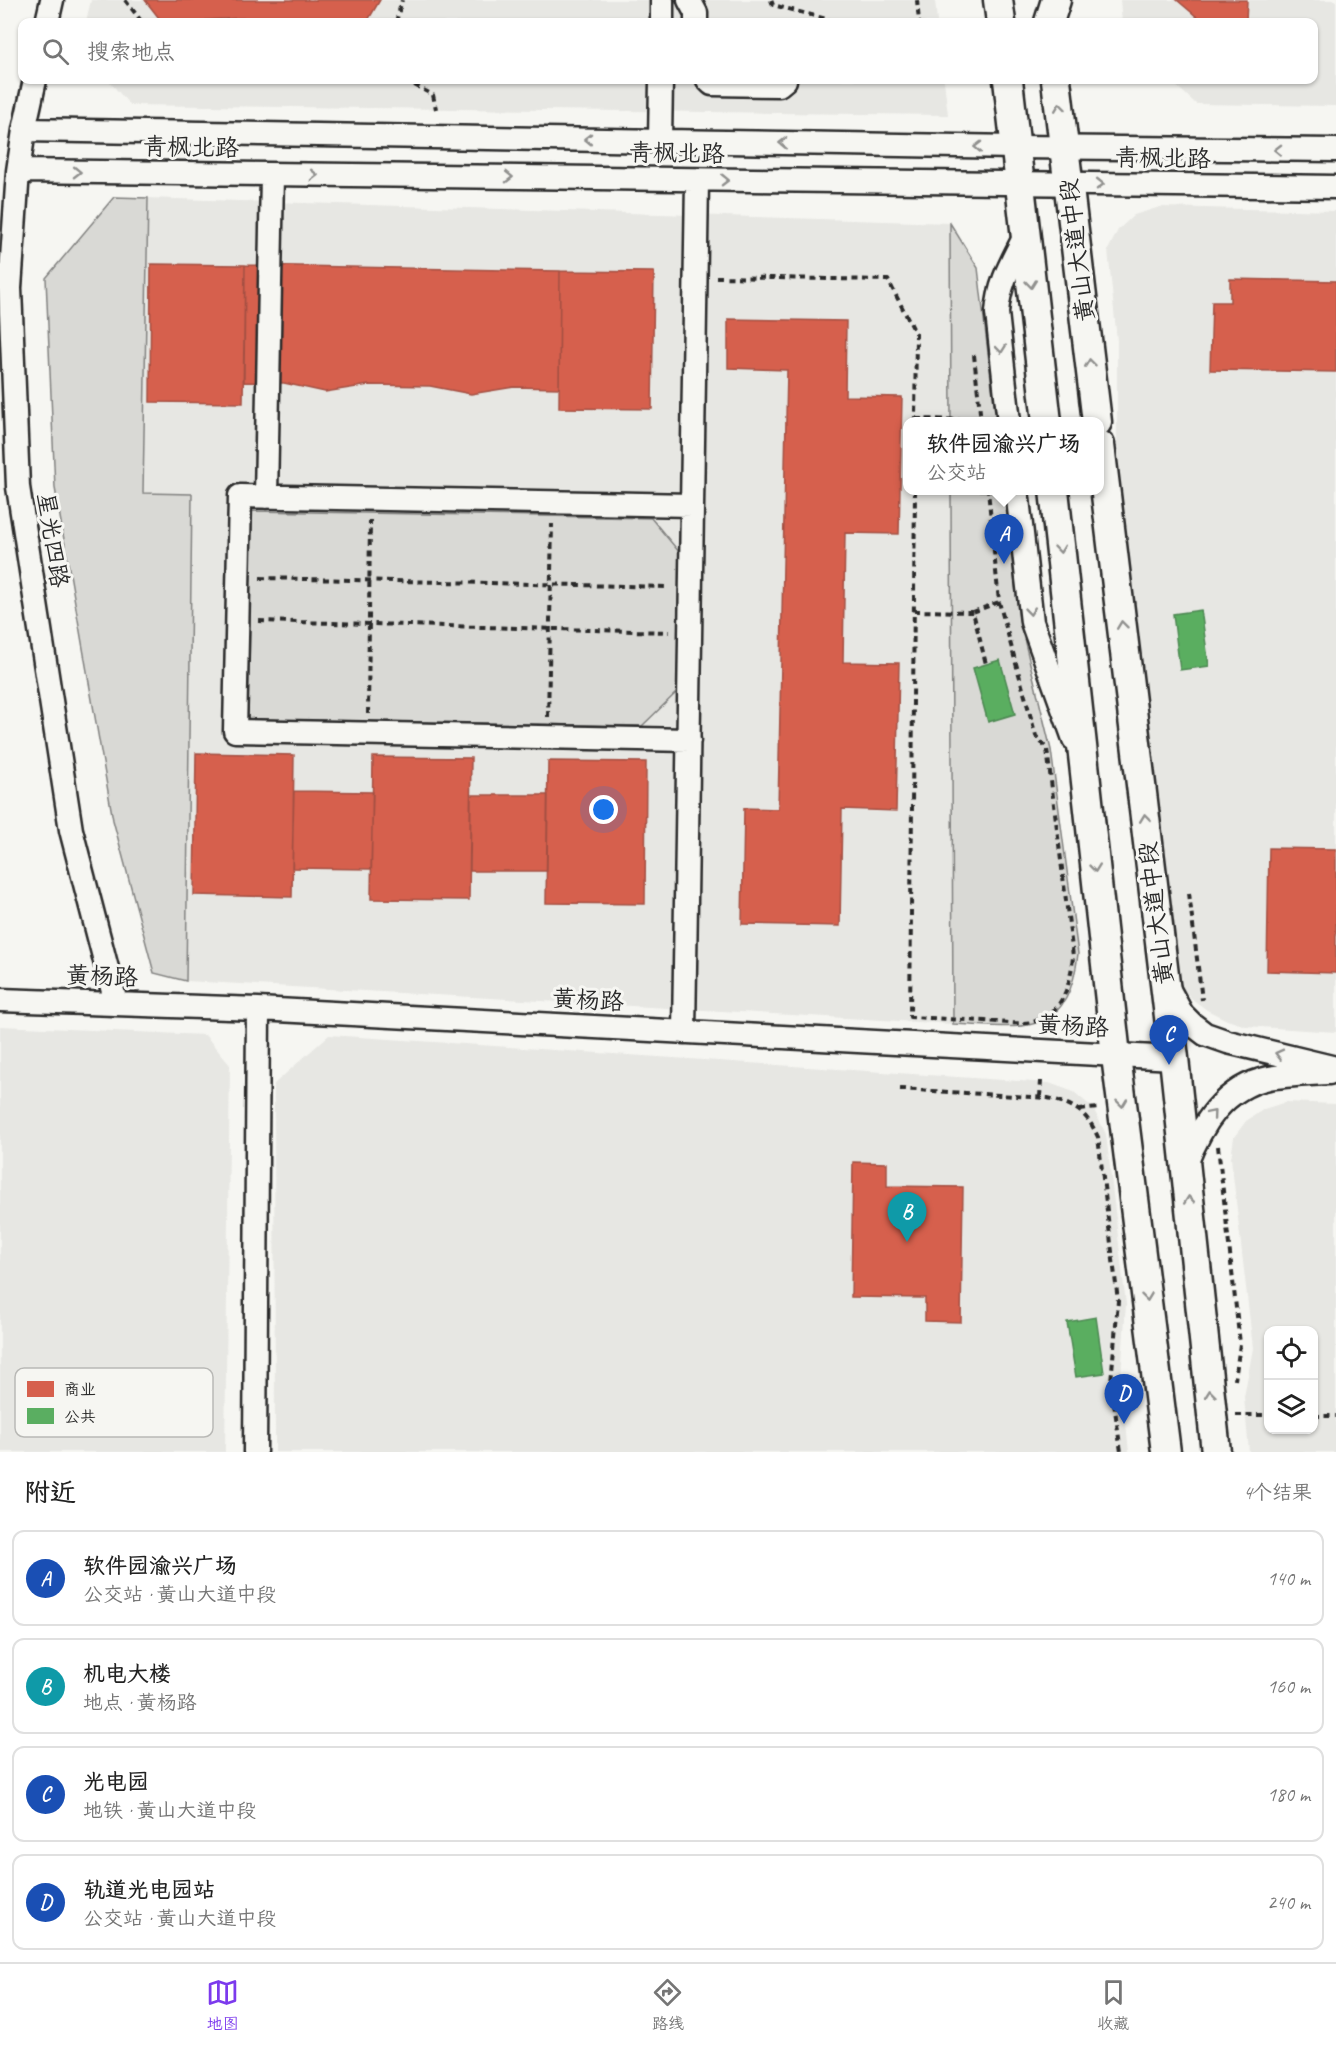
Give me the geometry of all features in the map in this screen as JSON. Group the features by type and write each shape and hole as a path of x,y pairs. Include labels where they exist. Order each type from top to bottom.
{"main road":[{"path":"998,0 1000,18"},
{"path":"1046,0 1048,18"},
{"path":"1050,18 1056,0"},
{"name":"黄山大道中段","path":"1008,84 1046,417"},
{"name":"黄山大道中段","path":"1057,84 1096,417"},
{"name":"黄山大道中段","path":"1104,478 1164,976 1216,1452"},
{"path":"1055,495 1116,1056 1167,1452"}],"street":[{"path":"48,18 52,0"},
{"path":"662,0 662,18"},
{"path":"689,0 696,13 696,18"},
{"name":"星光四路","path":"34,84 18,171 10,288 18,487 72,830 116,1003"},
{"path":"660,141 661,84"},
{"path":"712,84 780,84"},
{"name":"青枫北路","path":"24,130 1065,148 1336,150"},
{"name":"青枫北路","path":"18,171 1336,187"},
{"path":"266,497 272,175"},
{"path":"684,1032 697,180"},
{"path":"1008,417 997,313 998,296 1003,279 1026,234"},
{"path":"1018,495 1032,622 1084,765"},
{"path":"689,740 235,731 240,496 692,505"},
{"path":"1164,976 1182,1014 1205,1034 1336,1070"},
{"name":"黄杨路","path":"0,1000 258,1009 1173,1058"},
{"path":"255,1452 258,1009"},
{"path":"1185,1165 1203,1125 1214,1111 1241,1088 1269,1078 1336,1070"}],"path":[{"path":"126,0 139,18"},
{"path":"397,18 402,0"},
{"path":"771,0 773,5 823,18"},
{"path":"917,0 919,18"},
{"path":"412,84 433,95 436,109"},
{"path":"696,276 888,280 916,334 915,417"},
{"path":"974,355 981,417"},
{"path":"915,495 910,1017 1031,1022 1051,1012 1064,998 1072,976 1073,956 1047,750 1036,736"},
{"path":"368,733 370,498"},
{"path":"548,737 553,502"},
{"path":"238,577 691,588"},
{"path":"914,611 973,612 999,602"},
{"path":"973,612 986,664"},
{"path":"237,621 690,632"},
{"path":"1189,893 1202,1004"},
{"path":"1040,1097 1041,1081"},
{"path":"900,1089 1040,1097 1066,1103 1080,1110 1092,1123 1098,1137 1118,1301 1111,1382 1120,1452"},
{"path":"1080,1110 1099,1108"},
{"path":"1218,1137 1240,1344 1234,1384"},
{"path":"1234,1404 1236,1424"},
{"path":"1235,1414 1264,1415"},
{"path":"1318,1416 1336,1416"}],"shaded area":[{"path":"91,0 935,0 937,18 87,18"},
{"path":"1120,0 1336,0 1336,106 1196,104 1174,84 1318,84 1318,18 1122,18"},
{"path":"112,84 944,84 948,115 130,105"},
{"path":"114,197 950,223 951,417 903,417 903,495 951,495 953,1024 186,981 154,973 113,820 55,488 46,278"},
{"path":"114,197 148,198 143,493 192,494 186,981 154,973 113,820 55,488 46,278"},
{"path":"1160,207 1336,211 1336,1032 1246,1026 1207,1010 1192,999 1178,984 1117,482 1117,341 1108,250 1118,230 1134,215"},
{"path":"950,223 978,268 996,417 951,417"},
{"path":"951,495 1004,495 1019,618 1051,750 1078,954 1073,982 1064,1002 1052,1015 1037,1023 1020,1026 953,1024"},
{"path":"252,511 651,518 680,553 677,692 642,726 248,719"},
{"path":"0,1026 205,1035 230,1065 225,1452 0,1452"},
{"path":"329,1035 1049,1083 1074,1092 1093,1108 1106,1134 1126,1304 1121,1376 1129,1452 275,1452 274,1084"},
{"path":"1286,1102 1336,1104 1336,1452 1249,1452 1244,1397 1253,1348 1231,1158 1234,1137 1246,1121 1264,1109"}],"building: 商业":[{"path":"145,0 380,0 369,18 159,18"},
{"path":"1177,0 1247,0 1246,18 1198,18"},
{"path":"151,264 245,265 243,403 150,402"},
{"path":"245,265 560,271 559,388 514,387 471,394 430,386 369,385 325,392 284,383 244,382"},
{"path":"560,271 654,272 652,409 559,408"},
{"path":"1230,279 1336,281 1336,372 1210,370 1212,302 1230,302"},
{"path":"728,319 846,321 845,396 902,397 899,534 845,533 843,662 899,663 896,811 842,809 840,926 742,924 744,808 778,809 787,370 728,368"},
{"path":"196,753 294,755 292,897 194,895"},
{"path":"373,757 471,758 469,900 371,899"},
{"path":"548,761 646,762 645,904 546,903"},
{"path":"294,791 373,792 371,869 292,868"},
{"path":"471,795 548,795 547,871 470,871"},
{"path":"1269,848 1336,849 1336,973 1267,971"},
{"path":"853,1162 887,1163 887,1186 963,1187 961,1322 925,1321 925,1298 851,1297"}],"building: 公共":[{"path":"1201,610 1209,666 1180,670 1173,614"},
{"path":"1000,660 1015,714 988,722 973,668"},
{"path":"1096,1317 1104,1373 1076,1377 1067,1322"}],"place":[{"name":"软件园渝兴广场","path":"1004,564"},
{"name":"光电园","path":"1169,1065"},
{"name":"机电大楼","path":"907,1242"},
{"name":"轨道光电园站","path":"1124,1424"}]}
